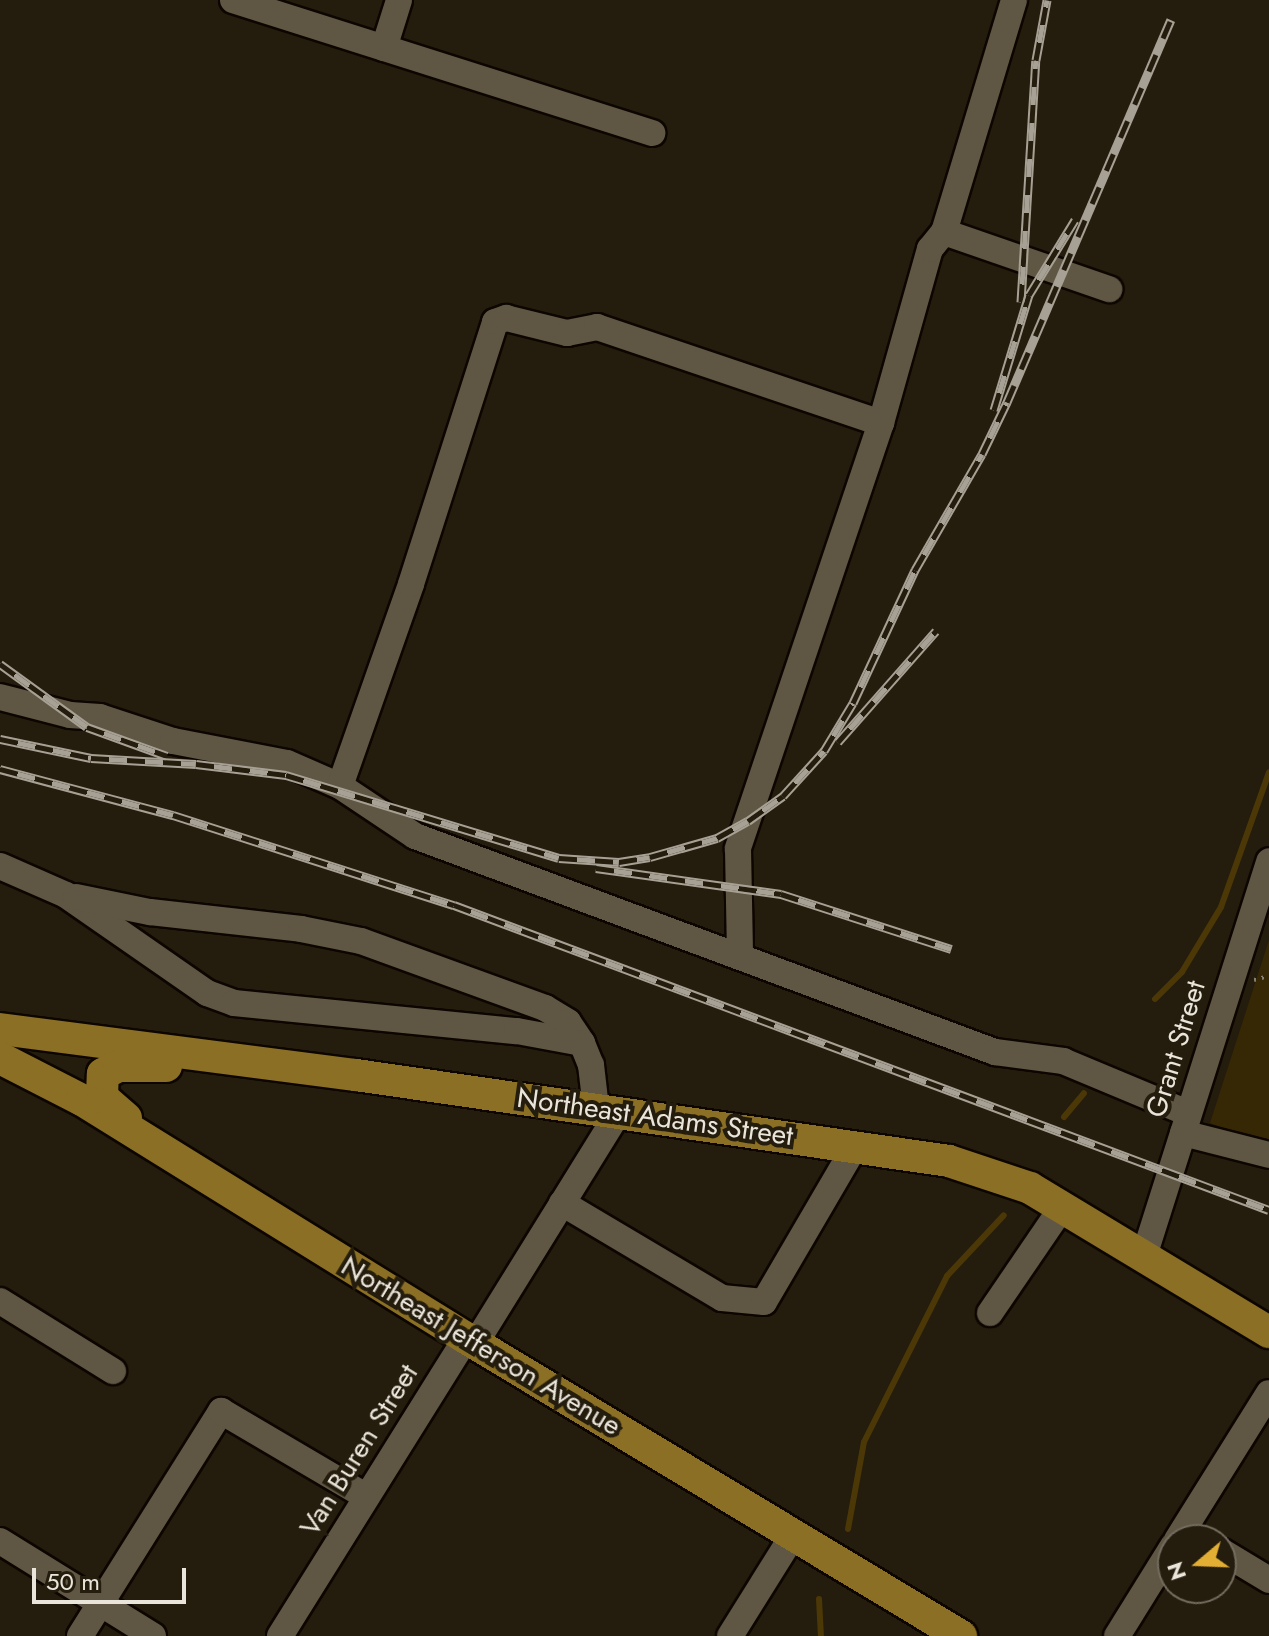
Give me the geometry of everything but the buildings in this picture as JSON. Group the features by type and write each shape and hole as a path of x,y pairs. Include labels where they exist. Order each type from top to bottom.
{"main road":[{"name":"Northeast Adams Street","path":"0,1029 608,1110 855,1146 976,1168 1008,1178 1063,1206 1269,1332"},
{"name":"Northeast Jefferson Avenue","path":"0,1058 82,1100 471,1341 961,1636"},
{"path":"257,1209 108,1105 100,1091 103,1074 119,1066 133,1066 356,1075"}],"street":[{"path":"233,0 652,133"},
{"path":"384,48 399,0"},
{"path":"740,955 738,849 881,423 930,249 944,232 1014,0"},
{"path":"944,232 1109,289"},
{"path":"340,786 411,584 495,322 506,318 567,333 597,327 881,423"},
{"path":"0,697 70,715 100,717 173,741 287,763 340,786 415,836 995,1052 1063,1061 1186,1123 1269,1155"},
{"name":"Grant Street","path":"1144,1256 1269,861"},
{"path":"0,866 66,895 207,993 234,1003 517,1031 582,1043"},
{"path":"66,895 150,912 301,929 361,941 545,1008 568,1022 582,1043 608,1110"},
{"name":"Van Buren Street","path":"280,1636 367,1497 562,1203 608,1110"},
{"path":"562,1203 722,1298 764,1302 855,1146"},
{"path":"990,1313 1063,1206"},
{"path":"0,1301 113,1371"},
{"path":"1193,1524 1269,1393"},
{"path":"80,1636 221,1411 367,1497"},
{"path":"730,1636 793,1535"},
{"path":"0,1541 153,1636"},
{"path":"1237,1561 1269,1580"},
{"path":"1117,1636 1157,1578"}],"path":[{"path":"1258,981 1269,976"}],"shaded area":[{"path":"1269,940 1269,1145 1210,1123"}],"waterway":[{"path":"1155,999 1182,972 1221,907 1269,772"},
{"path":"1064,1117 1084,1093"},
{"path":"848,1529 864,1442 947,1276 1004,1215"},
{"path":"819,1599 821,1636"}],"railway":[{"path":"1021,302 1036,60 1047,0"},
{"path":"0,739 91,758 196,764 286,775 559,858 619,862 650,857 717,838 748,821 783,796 824,751 853,703 915,570 982,454 1007,402 1171,20"},
{"path":"994,410 1029,295 1075,220"},
{"path":"838,742 936,631"},
{"path":"0,664 87,727 167,756"},
{"path":"0,769 173,815 454,905 1269,1210"},
{"path":"596,868 781,894 951,949"}]}
